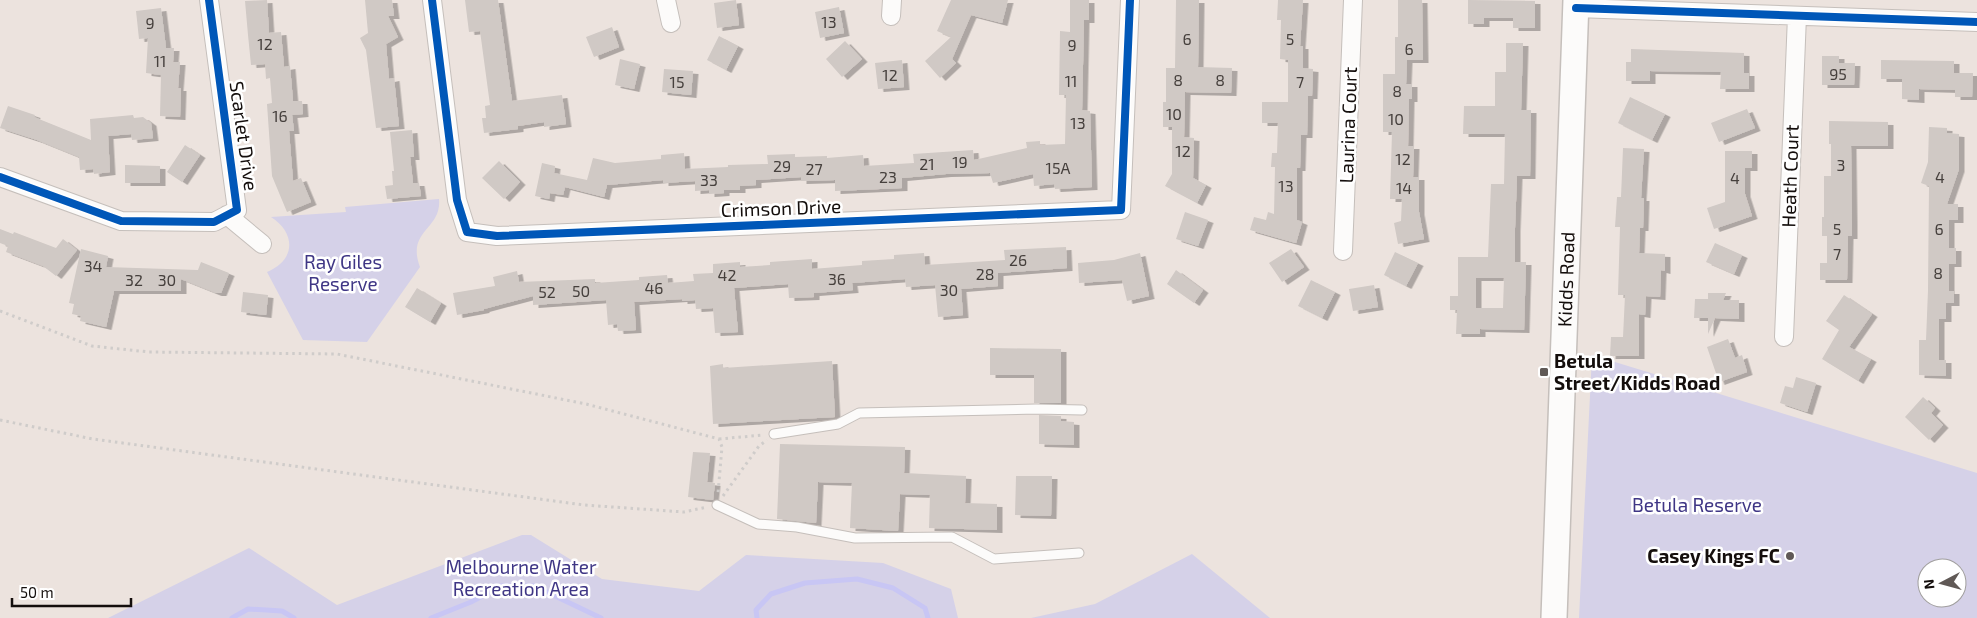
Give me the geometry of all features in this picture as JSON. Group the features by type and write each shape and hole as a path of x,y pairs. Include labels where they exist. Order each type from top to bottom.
{"main road":[{"name":"Kidds Road","path":"1554,618 1576,4"}],"street":[{"name":"Scarlet Drive","path":"0,176 121,221 214,222 237,210 209,0"},
{"name":"Crimson Drive","path":"432,0 457,200 467,232 497,236 1121,210 1130,0"},
{"path":"666,0 671,23"},
{"name":"Laurina Court","path":"1342,251 1353,0"},
{"path":"1576,4 1797,16 1977,22"},
{"name":"Heath Court","path":"1784,336 1797,16"},
{"path":"226,215 262,244"}],"lane":[{"path":"774,434 838,424 860,413 1036,409 1082,410"},
{"path":"717,504 758,524 797,527 855,538 952,537 994,559 1079,553"}],"path":[{"path":"0,311 92,346 149,352 338,354 586,404 719,439 774,434"},
{"path":"0,420 93,439 584,505 684,512 717,504 759,446 774,434"},
{"path":"717,504 722,448 719,439"}],"green space":[{"name":"Ray Giles Reserve","path":"439,199 435,218 417,245 420,267 367,342 303,340 267,272 277,267 283,261 288,254 289,246 285,231 271,217 346,212 345,207"},
{"name":"Betula Reserve","path":"1592,355 1977,473 1977,618 1579,618"},
{"name":"Melbourne Water Recreation Area","path":"522,535 531,535 602,579 699,591 746,555 883,563 951,589 958,618 108,618 249,548 337,605"},
{"path":"1192,554 1270,618 1031,618 1095,604"}],"building":[{"path":"267,0 269,33 281,32 284,67 290,66 293,101 302,101 303,114 292,115 294,131 289,131 293,181 301,178 311,202 287,212 272,176 267,104 272,103 270,78 266,79 265,64 251,65 248,35 245,1"},
{"path":"365,0 392,0 394,16 388,16 398,37 386,44 389,79 394,78 399,126 376,128 366,50 360,38 368,33"},
{"path":"465,0 498,0 512,101 562,95 566,124 544,127 544,122 518,126 518,129 484,133 482,118 486,118 485,106 490,105 480,31 469,32"},
{"path":"736,0 739,25 717,28 714,3"},
{"path":"951,0 1008,0 1002,23 971,15 952,59 956,63 940,78 925,61 951,37 937,31"},
{"path":"1070,0 1089,0 1089,20 1084,20 1082,110 1090,111 1092,187 1055,189 1054,184 1034,186 1033,174 993,183 990,173 902,178 902,188 835,191 835,180 801,181 801,177 756,180 756,185 740,186 740,190 724,190 724,193 709,194 709,190 695,191 695,181 663,183 663,180 607,185 604,197 565,187 563,195 550,193 549,199 535,196 542,163 555,166 554,173 587,180 593,158 615,163 661,159 661,155 684,153 685,169 768,164 767,155 795,154 795,157 827,156 827,158 863,155 864,166 914,163 913,154 973,150 974,160 1027,148 1026,142 1040,141 1040,145 1065,144 1066,95 1059,95 1060,31 1070,32"},
{"path":"1176,0 1199,0 1198,67 1232,68 1231,93 1185,92 1184,137 1194,138 1193,178 1206,185 1197,203 1165,186 1172,174 1172,127 1163,127 1163,102 1166,102 1166,68 1175,68"},
{"path":"1278,0 1303,0 1300,46 1303,46 1303,68 1313,69 1312,96 1308,96 1307,135 1301,135 1300,168 1297,168 1297,220 1302,222 1296,243 1250,230 1254,217 1266,220 1268,212 1274,214 1275,167 1271,167 1272,153 1277,153 1278,123 1262,123 1262,102 1288,102 1288,60 1280,59 1281,20 1277,20"},
{"path":"1398,0 1422,0 1423,60 1407,60 1406,84 1412,84 1412,99 1409,99 1408,146 1414,146 1413,177 1419,177 1419,212 1424,239 1398,244 1394,223 1401,221 1402,199 1390,199 1392,132 1383,132 1383,74 1395,74"},
{"path":"1468,0 1535,1 1535,28 1513,28 1513,18 1484,18 1484,24 1468,24"},
{"path":"839,7 844,33 820,38 815,12"},
{"path":"161,8 166,48 174,48 173,62 180,62 178,88 181,88 180,117 160,116 161,75 146,73 148,38 139,39 136,11"},
{"path":"612,27 619,47 594,57 586,37"},
{"path":"719,36 738,46 726,70 707,60"},
{"path":"845,41 862,59 842,77 826,59"},
{"path":"1506,43 1523,43 1521,110 1531,110 1530,176 1517,176 1515,262 1526,262 1524,330 1480,329 1480,334 1456,334 1457,310 1450,310 1450,296 1458,296 1458,257 1488,257 1491,184 1504,184 1505,134 1463,134 1464,106 1495,106 1495,72 1506,72","holes":["1476,278 1504,278 1503,308 1476,308"]},
{"path":"1631,49 1744,53 1744,73 1749,73 1749,89 1720,89 1721,72 1650,71 1650,81 1626,81 1626,62 1631,62"},
{"path":"1822,56 1839,56 1839,63 1855,63 1854,85 1822,85"},
{"path":"620,59 640,64 634,89 615,85"},
{"path":"902,60 904,87 878,89 875,63"},
{"path":"1881,60 1954,61 1954,73 1973,73 1972,97 1955,97 1955,90 1919,89 1919,100 1902,99 1902,79 1881,79"},
{"path":"664,69 693,71 691,95 662,92"},
{"path":"1630,97 1665,114 1652,140 1618,123"},
{"path":"8,106 35,115 34,117 91,140 90,119 133,115 134,118 143,117 151,123 153,138 132,140 131,134 108,136 110,172 94,174 93,169 80,170 79,157 0,128"},
{"path":"1747,109 1755,128 1719,142 1711,123"},
{"path":"1829,121 1888,122 1888,146 1851,146 1852,236 1848,236 1847,280 1820,280 1820,263 1827,263 1827,236 1822,236 1822,217 1824,217 1824,176 1831,176"},
{"path":"1929,127 1947,128 1947,133 1959,134 1959,169 1947,204 1958,204 1958,220 1949,220 1949,248 1956,248 1956,264 1949,264 1949,291 1954,291 1954,303 1946,303 1946,319 1939,319 1939,360 1946,360 1946,376 1919,375 1919,340 1926,340 1928,290 1929,186 1921,183 1928,162"},
{"path":"412,130 414,157 410,157 413,183 419,183 421,196 387,199 385,186 393,185 392,171 394,171 390,132"},
{"path":"185,145 200,155 182,182 167,172"},
{"path":"1623,148 1644,149 1641,198 1644,198 1643,228 1640,228 1639,253 1665,254 1665,271 1661,270 1660,297 1646,296 1645,315 1639,314 1639,356 1610,356 1611,337 1623,337 1625,295 1618,295 1620,227 1615,227 1617,197 1621,197"},
{"path":"1725,151 1752,151 1752,168 1745,168 1745,194 1752,216 1714,229 1707,208 1725,202"},
{"path":"499,161 520,182 504,199 482,178"},
{"path":"125,165 160,166 160,183 125,183"},
{"path":"1185,212 1208,220 1198,246 1176,239"},
{"path":"0,229 13,234 14,232 56,248 63,239 77,250 56,276 43,266 6,252 8,246 0,243"},
{"path":"1715,243 1742,255 1734,274 1706,262"},
{"path":"1066,247 1067,268 998,273 998,286 961,289 963,315 938,317 935,285 906,287 905,279 852,283 853,290 814,293 814,297 789,298 788,284 734,288 738,332 715,333 713,308 696,309 695,300 634,302 636,330 618,331 617,324 608,325 606,300 533,305 533,296 484,310 457,315 453,293 495,286 493,277 517,271 519,282 595,279 595,283 639,280 639,277 667,275 668,283 694,281 693,274 713,273 713,264 740,262 740,267 770,265 770,262 812,259 812,269 862,265 862,261 894,259 894,255 924,253 925,265 1005,260 1004,250"},
{"path":"81,249 108,256 106,267 198,270 201,262 229,273 221,293 216,293 181,279 181,291 114,291 106,327 80,321 81,316 72,314 74,304 69,303"},
{"path":"1291,249 1304,267 1282,282 1269,263"},
{"path":"1395,252 1418,263 1406,286 1384,275"},
{"path":"1140,253 1149,296 1127,301 1122,280 1079,283 1078,263 1114,260"},
{"path":"1176,270 1203,290 1194,303 1167,284"},
{"path":"1311,280 1335,292 1322,318 1298,306"},
{"path":"1374,285 1378,307 1353,311 1349,289"},
{"path":"417,288 441,303 430,322 405,307"},
{"path":"243,292 268,295 266,315 241,312"},
{"path":"1708,293 1726,293 1723,300 1739,300 1739,319 1715,318 1708,334 1708,318 1694,318 1695,299 1708,299"},
{"path":"1844,295 1872,314 1849,347 1871,359 1858,381 1822,359 1839,330 1826,321"},
{"path":"1728,339 1735,358 1742,355 1747,372 1719,382 1707,347"},
{"path":"990,348 1061,349 1061,403 1034,403 1034,375 990,375"},
{"path":"832,361 835,417 713,424 710,366 723,364 723,368"},
{"path":"1796,377 1816,383 1807,412 1780,403 1785,386 1793,388"},
{"path":"1923,397 1935,408 1931,413 1943,425 1929,440 1905,417"},
{"path":"1039,415 1061,416 1061,421 1074,422 1074,445 1039,444"},
{"path":"780,444 905,447 904,473 966,476 965,503 997,504 997,530 929,528 930,495 900,494 898,531 850,528 852,483 818,482 816,523 777,519"},
{"path":"693,452 710,453 707,482 715,483 713,500 688,497"},
{"path":"1016,476 1052,476 1051,516 1015,515"}],"waterway":[{"path":"757,618 756,610 771,594 805,583 857,579 893,588 925,608 928,618"},
{"path":"431,618 471,602 501,586 534,586 601,618"},
{"path":"232,618 248,609 282,611 294,618"}],"cycle path":[{"path":"0,177 121,221 214,222 237,210 209,0"},
{"path":"432,0 457,200 467,232 497,236 1121,210 1130,0"},
{"path":"1576,8 1977,22"}],"place":[{"name":"Betula Street/Kidds Road","path":"1544,372"},
{"name":"Casey Kings FC","path":"1790,556"}]}
